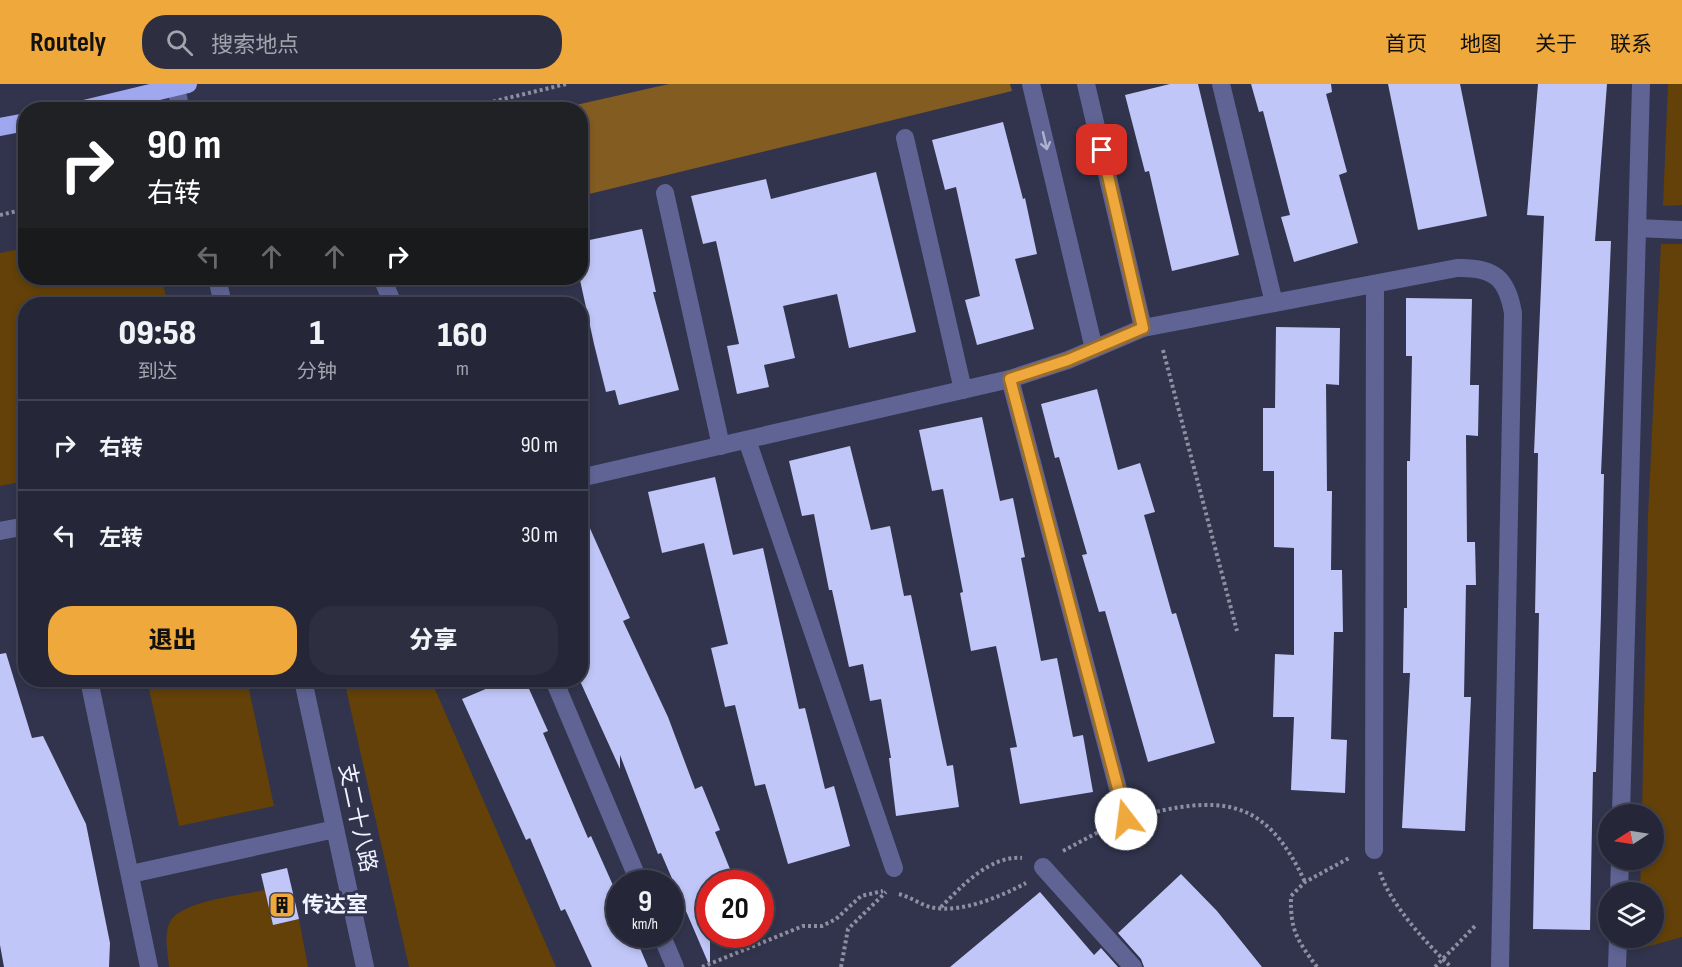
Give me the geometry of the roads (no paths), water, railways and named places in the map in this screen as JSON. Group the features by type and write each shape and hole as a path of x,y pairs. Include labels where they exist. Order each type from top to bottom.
{"highway":[{"path":"113,102 180,86"},
{"path":"0,127 18,124"}],"street":[{"path":"1031,84 1094,349"},
{"path":"1086,84 1150,327"},
{"path":"1221,84 1274,303"},
{"path":"1621,804 1641,84"},
{"path":"180,86 181,102"},
{"path":"905,138 963,390"},
{"path":"665,193 721,446"},
{"path":"1637,228 1682,230"},
{"path":"588,476 1010,379 1150,327 1457,268 1475,268 1495,275 1509,291 1513,313 1500,967"},
{"path":"1374,850 1376,284"},
{"path":"1010,379 1126,819"},
{"path":"747,440 894,868"},
{"path":"0,531 18,528"},
{"path":"91,687 149,967"},
{"name":"支二十八路","path":"305,687 364,967"},
{"path":"557,687 634,870"},
{"path":"131,874 335,829"},
{"path":"1046,864 1133,967"},
{"path":"667,948 675,967"},
{"path":"1617,967 1618,948"}],"place":[{"name":"传达室","path":"282,905"}]}
